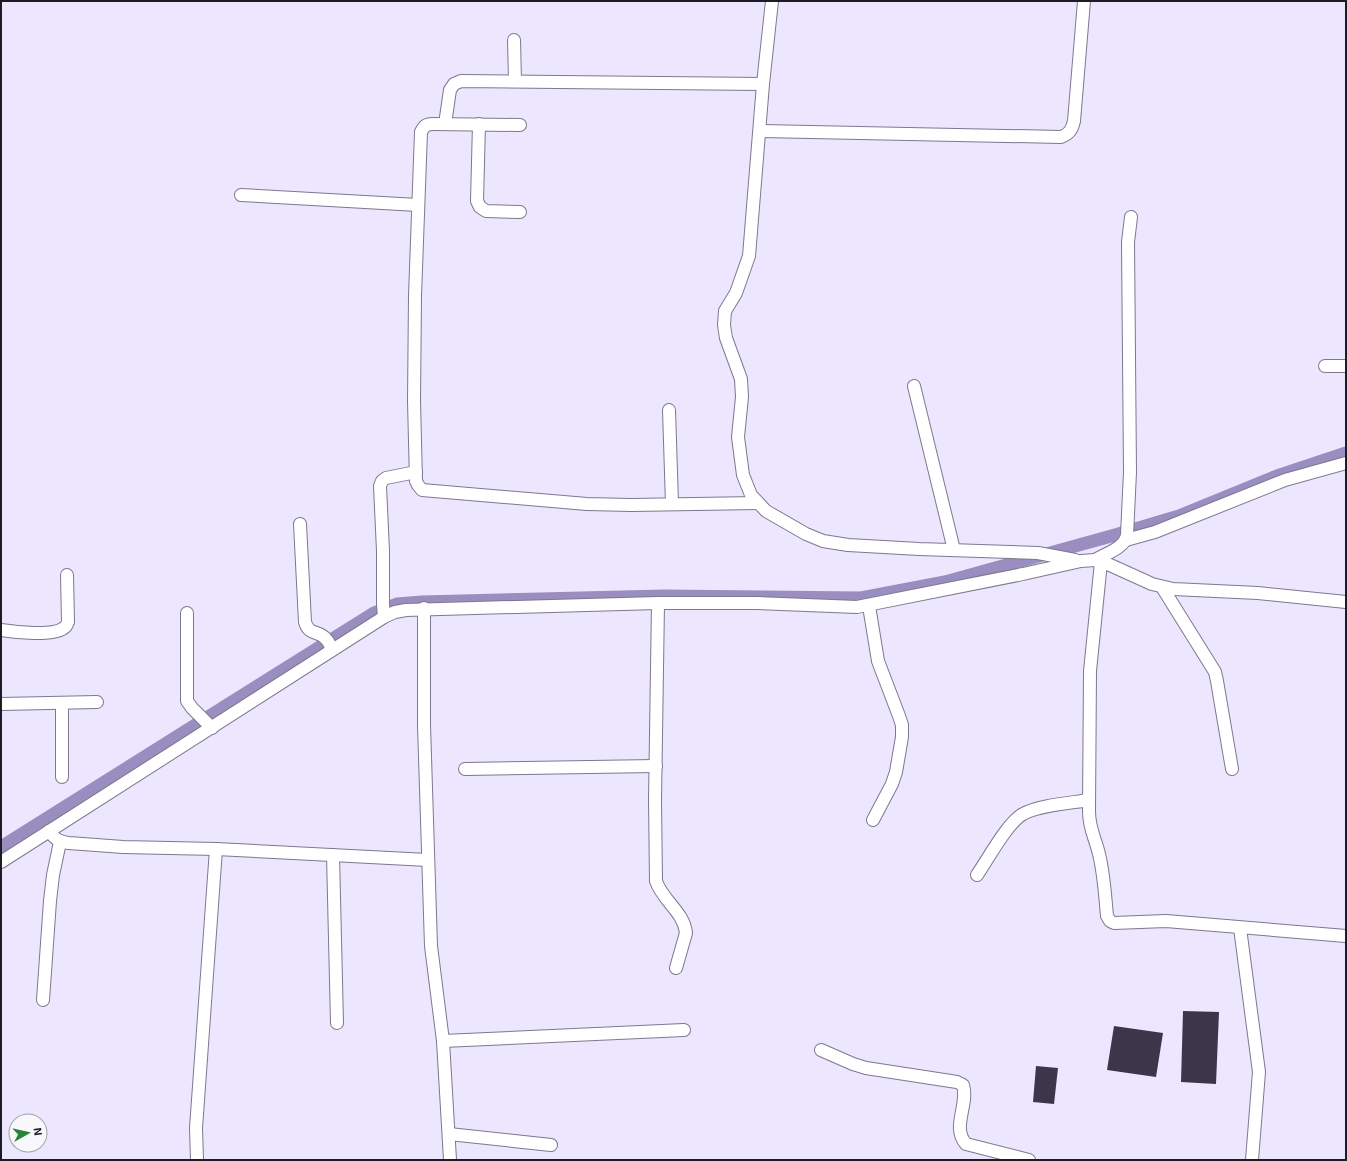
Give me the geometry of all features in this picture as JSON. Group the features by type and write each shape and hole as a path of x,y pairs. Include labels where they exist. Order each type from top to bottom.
{"street":[{"path":"772,1 763,84 749,256 736,293 725,311 724,325 726,338 741,379 742,396 738,437 743,475 751,495 758,503 766,511 806,534 823,540 848,545 1038,553 1110,564 1162,587 1173,589 1258,593 1346,602"},
{"path":"760,131 1055,138 1067,135 1072,129 1074,121 1084,1"},
{"path":"514,40 515,81"},
{"path":"445,124 450,90 454,84 461,81 763,84"},
{"path":"520,125 427,124 423,127 421,132 415,296 414,401 416,481 422,490 587,504 758,503"},
{"path":"479,124 477,201 480,207 486,211 520,212"},
{"path":"241,195 418,205"},
{"path":"1098,561 1123,544 1127,534 1130,472 1128,242 1131,217"},
{"path":"1325,366 1346,366"},
{"path":"914,386 954,550"},
{"path":"669,410 672,504"},
{"path":"1127,534 1155,532 1285,480 1346,463"},
{"path":"384,611 380,486 382,481 386,478 416,472"},
{"path":"300,524 305,622 307,628 323,636 330,645"},
{"path":"1,862 49,831 206,722 384,611 395,612 424,608 658,603 757,603 857,607 869,606 1081,560"},
{"path":"1098,561 1090,671 1089,800 1090,829 1099,852 1102,866 1107,916 1110,921 1114,923 1166,921 1346,936"},
{"path":"1,630 26,634 37,634 65,628 68,622 67,575"},
{"path":"1162,587 1214,672 1217,681 1232,769"},
{"path":"658,603 656,880 661,891 683,921 685,928 686,933 676,968"},
{"path":"869,606 878,661 902,725 902,737 896,772 892,784 873,820"},
{"path":"424,608 424,725 431,946 442,1040 450,1160"},
{"path":"187,613 187,700 189,705 206,722"},
{"path":"1,704 97,702"},
{"path":"62,703 62,777"},
{"path":"465,769 656,766"},
{"path":"977,875 1014,820 1036,809 1089,800"},
{"path":"49,831 55,839 60,842 123,847 216,848 428,860"},
{"path":"43,1000 50,901 53,875 60,842"},
{"path":"197,1160 196,1128 216,848"},
{"path":"332,855 337,1023"},
{"path":"1240,928 1259,1072 1252,1160"},
{"path":"442,1040 684,1030"},
{"path":"821,1050 866,1068 957,1082 963,1085 965,1092 959,1130 961,1139 966,1144 1029,1160"},
{"path":"449,1134 551,1145"}],"building":[{"path":"1183,1011 1219,1012 1216,1084 1181,1082"},
{"path":"1114,1026 1163,1033 1156,1077 1107,1070"},
{"path":"1036,1066 1058,1068 1054,1104 1033,1102"}],"waterway":[{"path":"1,847 374,613 397,604 422,602 664,596 861,598 945,582 1179,516 1277,476 1346,453"}]}
